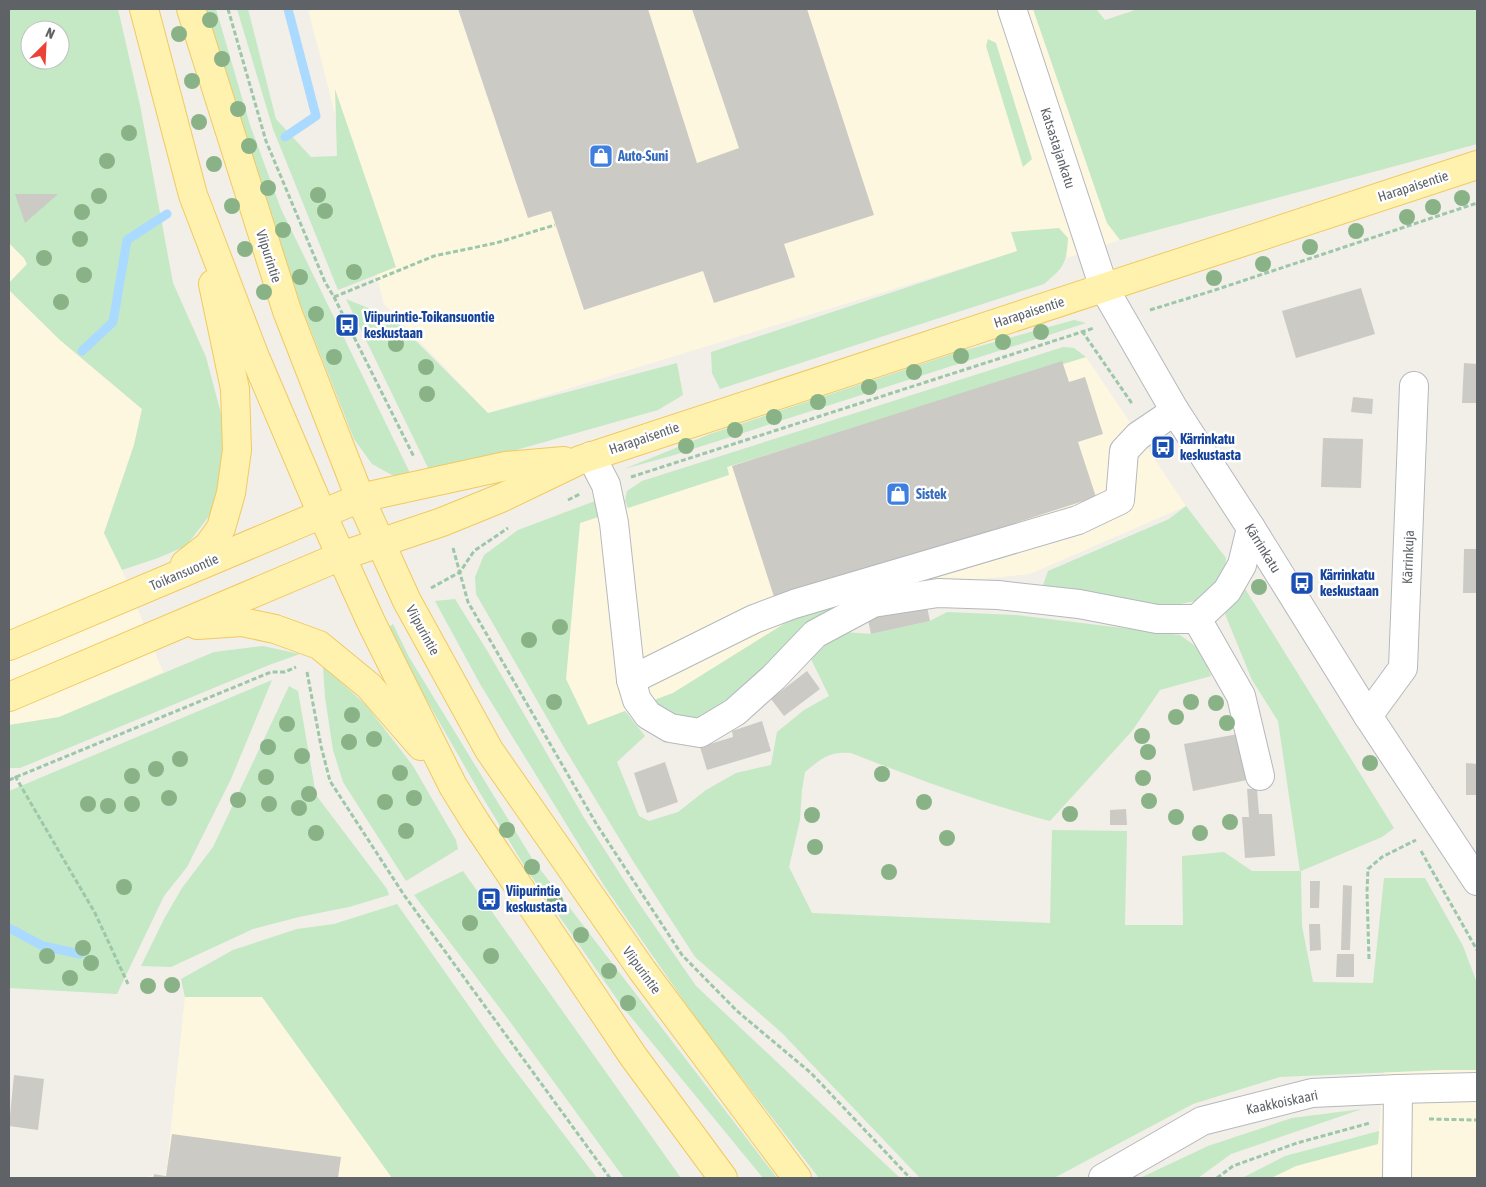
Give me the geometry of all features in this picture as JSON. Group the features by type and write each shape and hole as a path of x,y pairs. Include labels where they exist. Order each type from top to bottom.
{"main road":[{"path":"144,9 193,195 235,389 237,450 231,493 221,528 208,546 161,582"},
{"name":"Viipurintie","path":"191,9 287,311 360,498 407,601 489,750 642,970 797,1178"},
{"name":"Harapaisentie","path":"341,556 442,522 501,498 585,458 1477,165"},
{"path":"193,195 255,357 322,514 371,622 453,786"},
{"name":"Harapaisentie","path":"360,498 506,466 585,458"},
{"name":"Toikansuontie","path":"9,646 360,498"},
{"path":"9,697 341,556"},
{"path":"176,626 242,622 275,629 312,654 369,686 412,734 453,786 513,879 633,1056 723,1178"}],"street":[{"name":"Katsastajankatu","path":"1014,10 1104,288"},
{"name":"Kärrinkatu","path":"1104,288 1175,411 1251,528 1368,716 1477,881"},
{"name":"Kärrinkuja","path":"1368,716 1403,668 1414,386"},
{"path":"631,680 754,619 794,604 1078,520 1120,500 1124,451 1138,436 1175,411"},
{"path":"585,458 606,486 614,523 631,680 637,700 648,715 670,728 700,733 735,712 774,677 815,634 873,603 938,593 998,595 1079,604 1157,619 1197,619 1227,590 1242,565 1251,528"},
{"path":"1197,619 1241,696 1260,776"},
{"name":"Kaakkoiskaari","path":"1103,1178 1202,1121 1312,1094 1398,1088 1477,1087"},
{"path":"1397,1178 1398,1088"}],"path":[{"path":"228,9 266,141 325,282 426,483"},
{"path":"567,500 1122,318 1225,287 1477,203"},
{"path":"334,297 434,256 496,243 555,225"},
{"path":"442,522 460,572 468,602 597,825 682,955 737,1012 811,1073 910,1178"},
{"path":"407,601 460,572 474,551 509,527"},
{"path":"9,780 271,672 286,672 312,654 319,738 330,781 404,895 610,1178"},
{"path":"16,776 95,914 128,984"},
{"path":"1370,960 1367,892 1368,869 1382,857 1444,829"},
{"path":"1217,1178 1233,1166 1297,1143 1368,1123 1398,1118 1477,1120"}],"shaded area":[{"path":"308,9 1033,9 1107,223 1120,240 1067,258 1068,239 1011,232 1018,251 488,413 384,304"},
{"path":"9,243 24,258 27,264 9,283"},
{"path":"9,290 60,340 142,409 134,445 104,533 122,570 163,672 59,717 9,725"},
{"path":"1086,357 1186,506 1030,574 905,587 816,604 673,693 588,725 566,679 580,523 729,475 727,467"},
{"path":"262,996 392,1178 146,1178 154,1174 166,1175 185,997"},
{"path":"1477,1070 1477,1178 1271,1178 1296,1166 1378,1144 1384,1072"}],"green space":[{"path":"9,9 118,9 140,105 173,283 206,357 224,425 224,465 213,511 186,546 122,570 104,533 134,445 142,409 60,340 9,290 9,283 27,264 24,258 9,243"},
{"path":"204,9 216,9 250,125 281,209 412,477 392,475 372,464 354,439 281,255"},
{"path":"237,9 248,9 276,119 311,157 337,156 335,89 396,267 338,290 273,129"},
{"path":"1033,9 1096,9 1105,20 1138,9 1477,9 1477,144 1120,240 1107,223"},
{"path":"988,39 996,43 1032,159 1023,167 986,46"},
{"path":"1059,228 1068,238 1065,260 1060,269 1044,284 720,389 712,373 711,352 1017,251 1011,232"},
{"path":"346,299 393,318 488,413 677,363 683,395 658,410 431,474"},
{"path":"1074,320 1086,323 671,456 624,469 710,434 955,353"},
{"path":"1063,347 1074,348 1086,357 727,467 729,475 628,508 625,501 627,491 642,481"},
{"path":"595,501 601,516 580,523 566,679 588,725 625,711 645,736 617,762 639,816 649,821 678,812 706,790 736,773 771,765 777,732 804,710 829,696 810,657 843,632 871,634 930,621 947,612 1015,615 1180,635 1201,650 1211,676 1160,690 1132,731 1050,821 950,790 851,753 831,754 821,759 805,772 800,820 789,867 812,913 1050,923 1052,830 1127,831 1125,925 1183,925 1182,856 1224,852 1252,871 1300,871 1278,721 1252,680 1225,614 1244,587 1394,828 1382,837 1301,871 1302,926 1313,982 1373,983 1384,878 1425,878 1463,946 1477,983 1477,1070 1280,1077 1193,1104 1054,1178 920,1178 782,1033 695,957 633,861 562,744 476,594 475,577 484,555 518,530"},
{"path":"1186,506 1226,558 1225,574 1201,600 1170,606 1042,588 1048,571 1169,519"},
{"path":"455,599 583,816 638,902 696,986 900,1178 819,1178 702,1027 605,887 480,684 435,601"},
{"path":"837,600 831,614 774,666 695,723 675,718 649,702 673,693 816,604"},
{"path":"393,624 409,657 533,860 777,1178 763,1178 621,1005 525,867 480,793 386,629"},
{"path":"263,646 300,654 269,665 20,768 10,768 9,725 59,717 214,652"},
{"path":"323,666 366,705 413,766 456,840 458,849 406,881 343,782 333,750 325,697"},
{"path":"272,680 231,779 187,867 164,896 117,994 9,988 9,791"},
{"path":"289,686 298,691 316,795 387,889 389,895 349,907 253,929 171,967 141,966 164,919 182,888 213,847"},
{"path":"463,871 681,1178 624,1178 505,1015 414,895"},
{"path":"397,904 502,1053 597,1178 392,1178 262,997 185,997 181,979 233,950 297,929 334,924"},
{"path":"1362,1109 1231,1154 1198,1178 1140,1178 1208,1146 1292,1118"},
{"path":"1379,1131 1378,1144 1296,1166 1271,1178 1242,1178 1285,1156"}],"building":[{"name":"Auto-Suni","path":"458,9 648,9 697,163 739,148 692,9 807,9 874,215 784,244 795,277 714,303 703,271 584,310 551,211 528,218"},
{"path":"15,194 58,194 25,223"},
{"path":"1361,288 1375,334 1296,358 1282,311"},
{"path":"1062,361 1069,382 1085,377 1103,434 1078,442 1096,497 775,600 732,466"},
{"path":"1464,363 1477,364 1477,403 1462,403"},
{"path":"1353,397 1373,399 1372,414 1351,412"},
{"path":"1323,438 1363,439 1361,488 1321,487"},
{"path":"1464,549 1477,549 1477,593 1463,593"},
{"path":"926,602 930,621 871,634 867,615"},
{"path":"807,671 820,689 784,716 771,699"},
{"path":"762,721 771,751 707,770 700,747 733,737 732,731"},
{"path":"1238,734 1247,780 1193,791 1184,744"},
{"path":"665,762 678,802 647,813 634,773"},
{"path":"1466,763 1477,764 1477,795 1466,795"},
{"path":"1247,789 1257,789 1259,814 1272,814 1275,856 1245,858 1242,817 1249,817"},
{"path":"1126,809 1127,825 1110,825 1110,810"},
{"path":"1310,881 1320,881 1319,908 1310,908"},
{"path":"1343,885 1352,886 1350,950 1341,950"},
{"path":"1309,924 1320,924 1321,950 1310,951"},
{"path":"1337,954 1354,954 1354,977 1336,977"},
{"path":"14,1075 44,1079 38,1130 9,1126"},
{"path":"172,1134 341,1157 338,1178 153,1178 154,1174 166,1176"}],"waterway":[{"path":"285,137 316,116 288,9"},
{"path":"82,351 113,322 127,240 167,214"},
{"path":"9,928 43,946 80,954"}],"place":[{"name":"Auto-Suni","path":"601,156"},
{"name":"Viipurintie-Toikansuontie keskustaan","path":"347,325"},
{"name":"Kärrinkatu keskustasta","path":"1163,447"},
{"name":"Sistek","path":"898,494"},
{"name":"Kärrinkatu keskustaan","path":"1302,583"},
{"name":"Viipurintie keskustasta","path":"489,899"}]}
